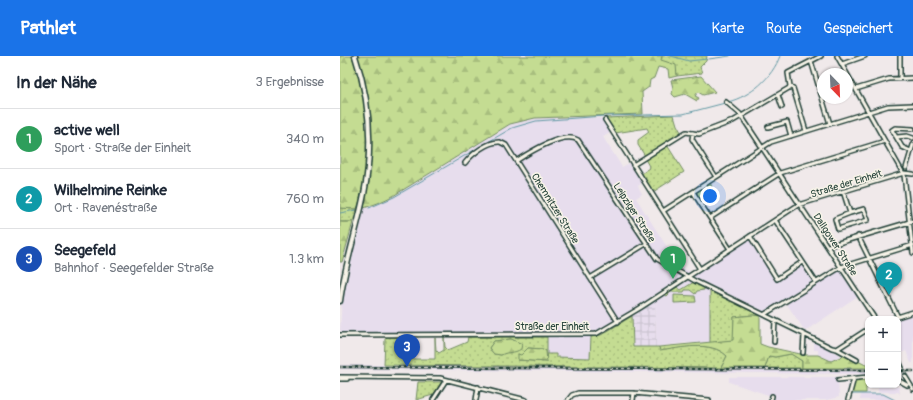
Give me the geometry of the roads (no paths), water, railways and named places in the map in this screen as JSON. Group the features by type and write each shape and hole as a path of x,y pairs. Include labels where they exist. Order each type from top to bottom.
{"main road":[{"path":"340,301 347,256 364,194 369,159 367,106 355,56"}],"street":[{"path":"806,132 793,88 790,86 788,73 821,56"},
{"path":"837,56 844,68"},
{"path":"842,64 865,56"},
{"path":"900,56 900,78"},
{"path":"811,61 817,76"},
{"path":"856,89 886,79 913,78"},
{"path":"853,84 904,174 911,221 913,253"},
{"path":"633,165 686,132 699,134 742,117 790,86"},
{"path":"778,95 782,107"},
{"name":"Dallgower Straße","path":"726,102 742,117 873,316"},
{"path":"825,104 830,124"},
{"path":"662,211 772,142 893,105 913,105"},
{"path":"605,120 700,269"},
{"path":"768,127 787,122 791,136"},
{"path":"911,151 902,147 893,129 913,129"},
{"path":"693,133 692,139 716,177"},
{"path":"897,137 907,136 913,138"},
{"name":"Leipziger Straße","path":"516,161 540,146 572,137 578,140 657,259 804,335 832,348 838,349 857,360"},
{"path":"710,218 780,173 885,141"},
{"name":"Chemnitzer Straße","path":"465,163 469,157 496,142 506,145 618,322"},
{"path":"906,168 913,145"},
{"name":"Straße der Einheit","path":"340,335 591,335 603,331 618,322 775,220 801,205 843,191 904,174 913,174"},
{"path":"843,191 850,214"},
{"path":"693,192 730,249"},
{"path":"864,210 868,220 838,229 835,219 850,214 864,210"},
{"path":"775,220 816,282"},
{"path":"828,246 911,221"},
{"path":"750,236 777,279 802,262"},
{"path":"858,236 898,316"},
{"path":"590,278 646,244"},
{"path":"765,314 841,267 912,245"},
{"path":"901,316 913,312"},
{"path":"774,342 775,320"},
{"path":"838,349 865,331"},
{"path":"803,354 804,335"},
{"path":"905,376 913,389"},
{"path":"340,378 424,377 478,387 526,400"},
{"path":"838,380 865,377"},
{"path":"848,400 854,378"},
{"path":"433,400 446,380"},
{"path":"901,382 907,385"},
{"path":"476,400 478,387"},
{"path":"568,400 572,395 578,393 634,393 709,400"},
{"path":"633,400 634,393"}],"waterway":[{"path":"671,56 689,61 707,59"},
{"path":"709,59 730,56"},
{"path":"728,102 745,95 760,85 772,72 780,56"},
{"path":"606,116 683,114 725,103"},
{"path":"369,208 394,197 512,128 536,121 604,116"},
{"path":"340,213 356,210"},
{"path":"851,394 883,394 895,400"}],"tunnel":[{"path":"902,368 905,376"}],"railway":[{"path":"340,367 865,370"},
{"path":"901,371 913,371"}],"place":[{"name":"active well","path":"673,279"},
{"name":"Wilhelmine Reinke","path":"889,295"},
{"name":"Seegefeld","path":"407,367"}]}
